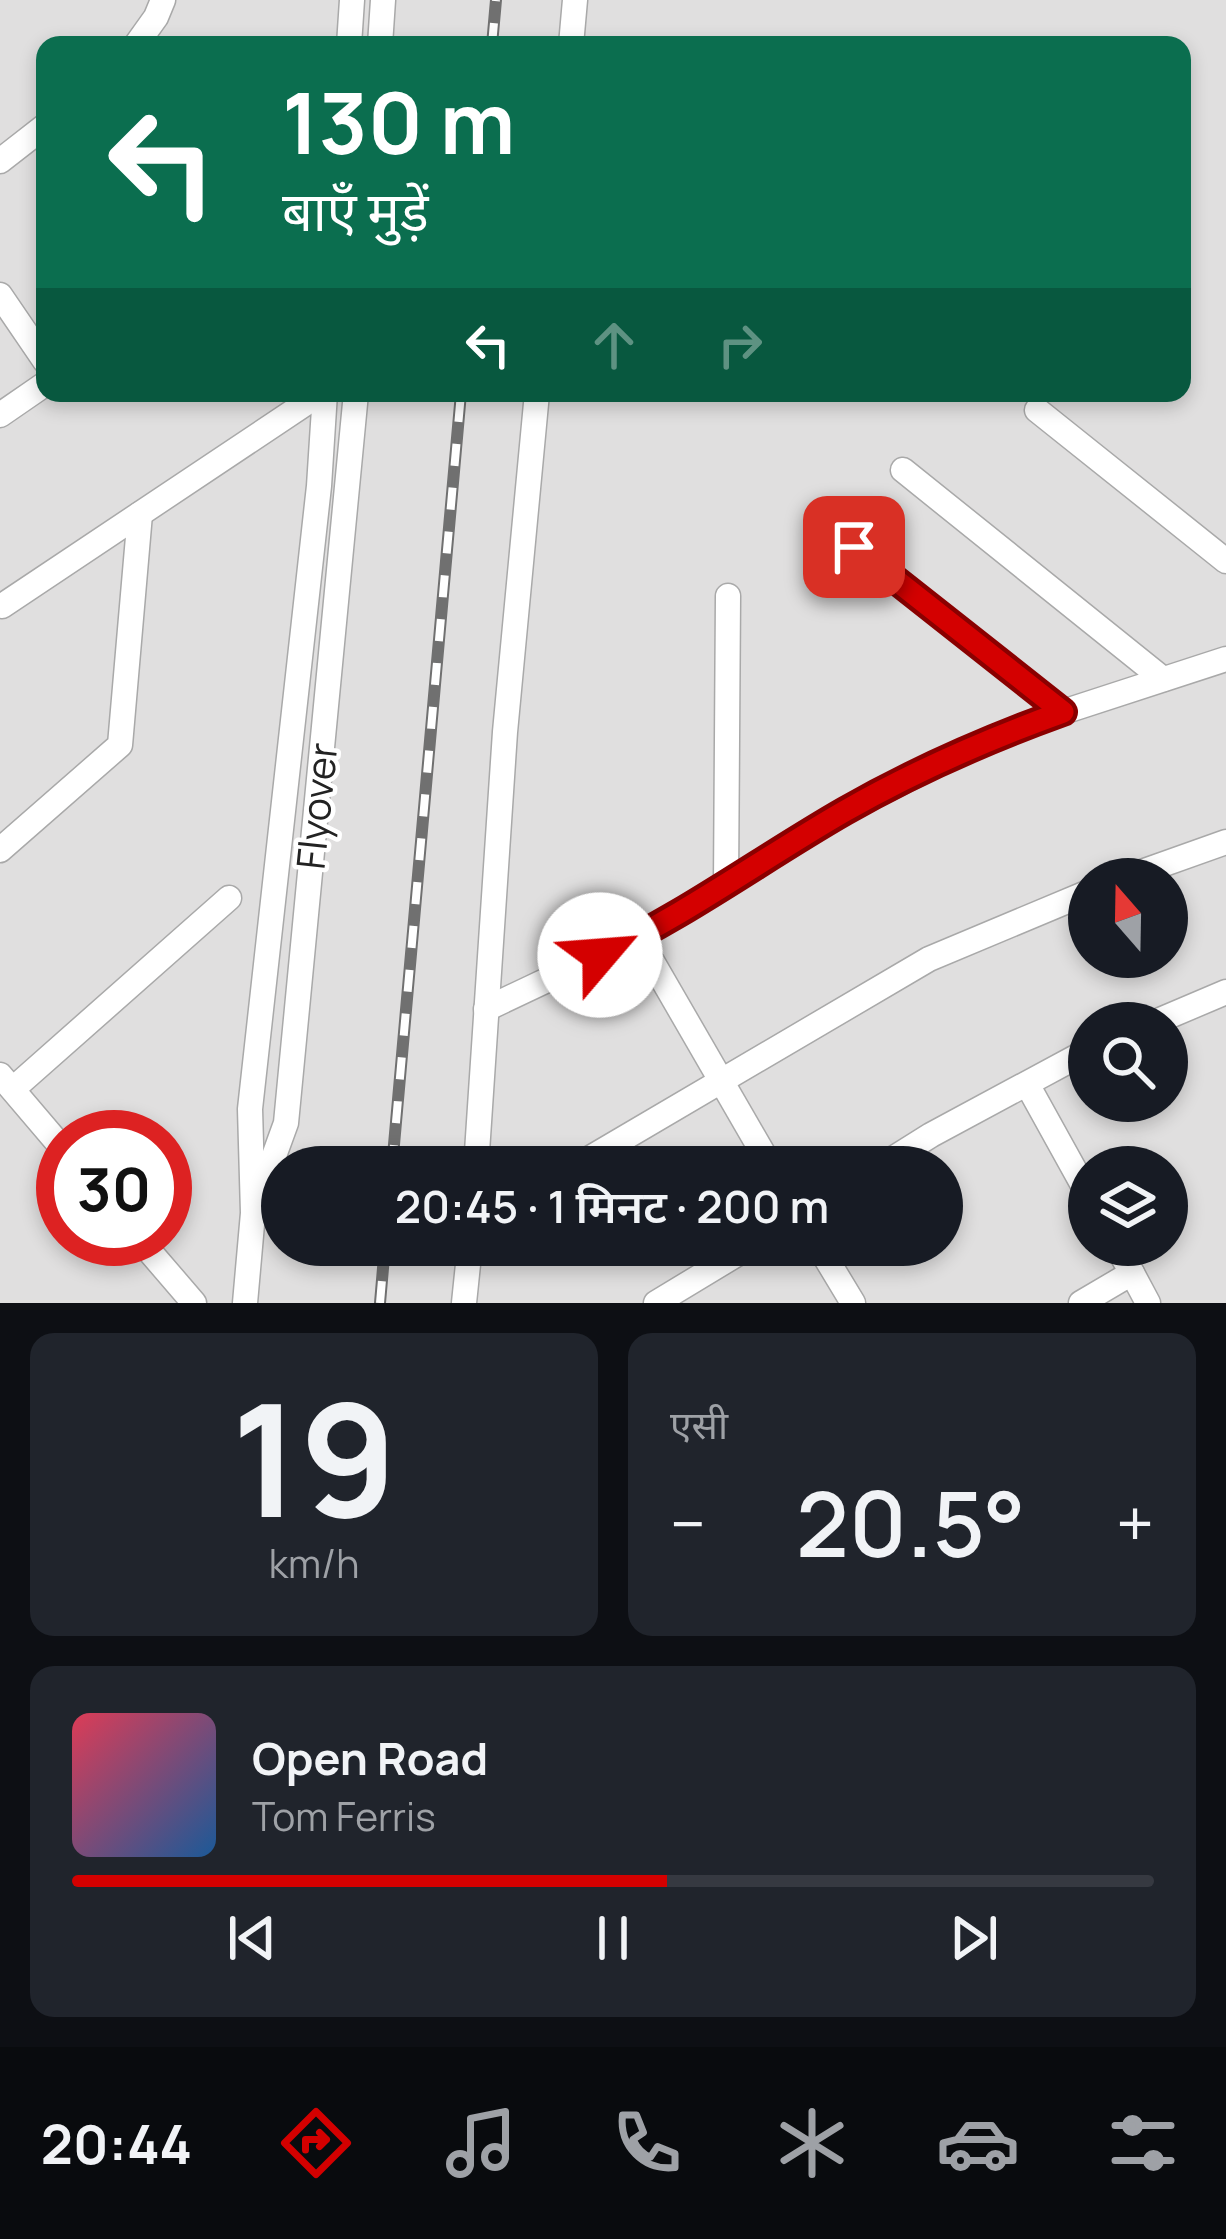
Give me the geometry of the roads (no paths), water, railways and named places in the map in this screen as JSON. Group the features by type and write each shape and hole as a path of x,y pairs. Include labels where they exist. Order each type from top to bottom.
{"street":[{"path":"142,36 164,0"},
{"path":"381,36 383,0"},
{"path":"572,36 575,0"},
{"path":"348,2 349,36"},
{"path":"0,161 36,133"},
{"path":"0,295 36,348"},
{"path":"0,415 36,390"},
{"path":"1,606 309,402"},
{"path":"244,1303 253,1214 250,1109 316,509 322,402"},
{"name":"Flyover","path":"253,1214 286,1123 355,402"},
{"path":"477,1146 505,732 536,402"},
{"path":"1037,410 1226,561"},
{"path":"903,470 1163,680"},
{"path":"0,850 121,745 140,514"},
{"path":"819,520 1063,712"},
{"path":"726,884 728,596"},
{"path":"486,1009 638,937 845,811 964,750 1226,659"},
{"path":"1177,858 1226,842"},
{"path":"36,1117 6,1082 230,898"},
{"path":"611,1146 929,959 1068,901"},
{"path":"638,937 758,1146"},
{"path":"1188,1008 1226,992"},
{"path":"915,1146 1068,1062"},
{"path":"1027,1084 1068,1158"},
{"path":"163,1266 194,1303"},
{"path":"464,1303 468,1266"},
{"path":"656,1303 717,1266"},
{"path":"831,1266 854,1303"},
{"path":"1128,1266 1148,1303"},
{"path":"1081,1303 1132,1273"}],"railway":[{"path":"493,36 496,0"},
{"path":"394,1146 460,402"},
{"path":"380,1303 383,1266"}]}
